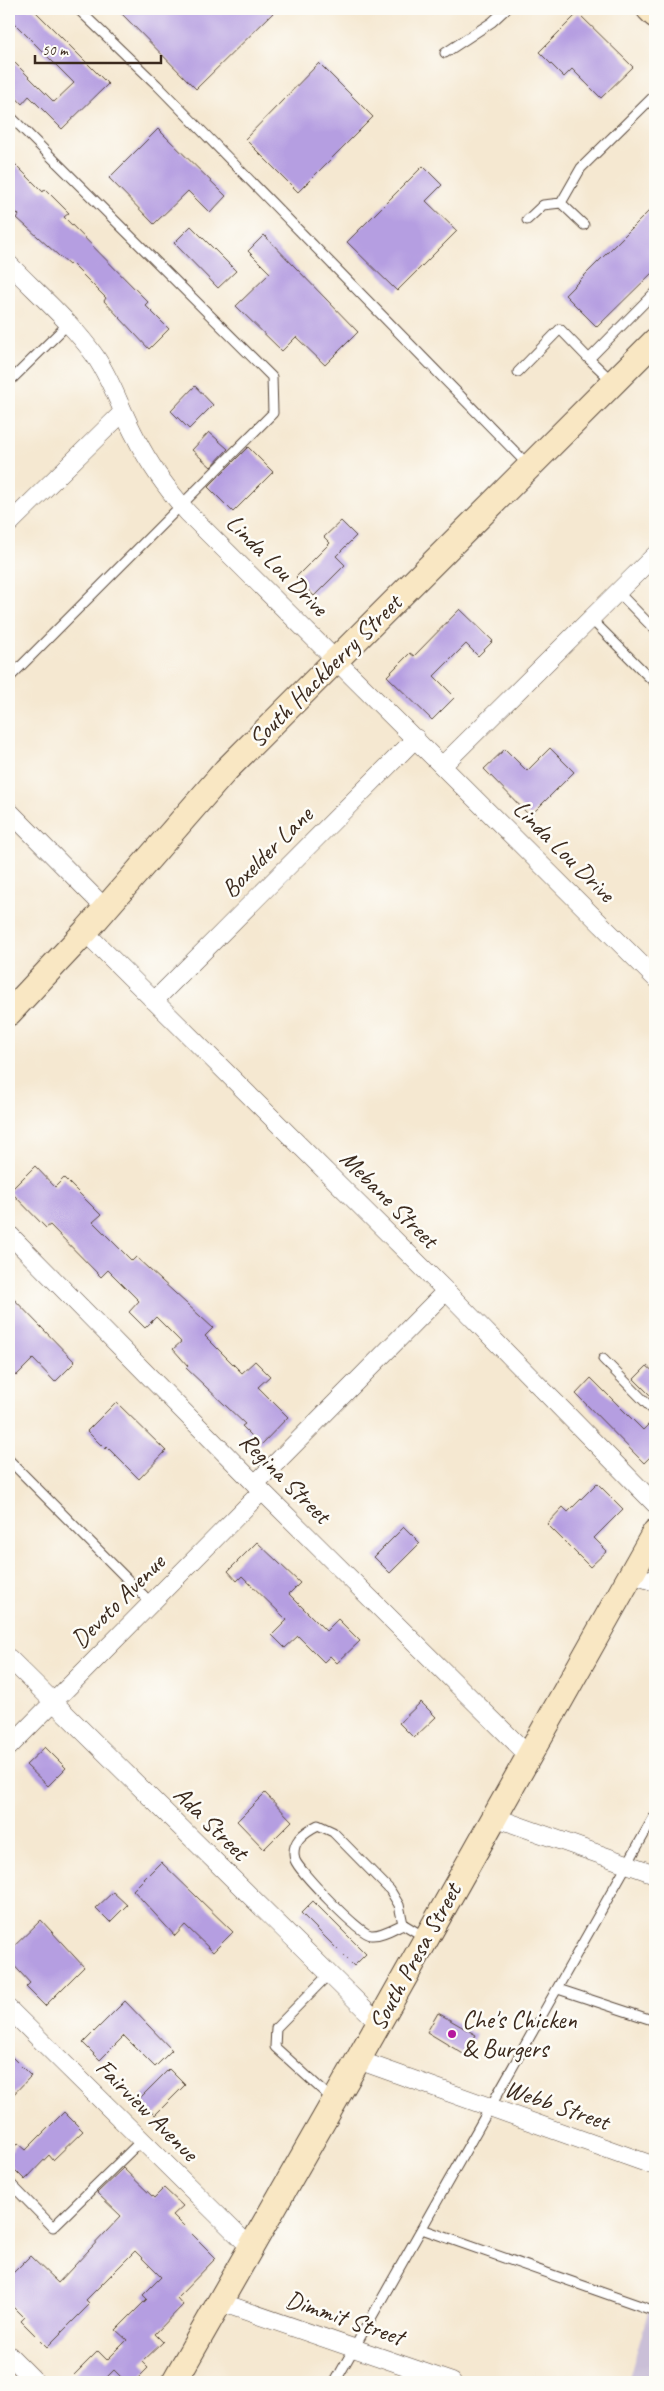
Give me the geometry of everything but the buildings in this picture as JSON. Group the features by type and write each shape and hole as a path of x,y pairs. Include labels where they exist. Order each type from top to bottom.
{"main road":[{"path":"649,9 655,15"},
{"name":"South Hackberry Street","path":"9,1013 106,910 226,770 655,341"},
{"name":"South Presa Street","path":"174,2382 379,2023 655,1532"}],"street":[{"name":"Linda Lou Drive","path":"9,264 68,324 95,357 111,381 123,412 153,469 181,504 655,978"},
{"path":"9,524 123,412"},
{"path":"443,765 655,555"},
{"name":"Boxelder Lane","path":"154,1001 416,738"},
{"path":"9,811 106,910"},
{"name":"Mebane Street","path":"86,932 446,1291 655,1504"},
{"name":"Regina Street","path":"9,1234 529,1756"},
{"name":"Devoto Avenue","path":"9,1747 151,1603 446,1291"},
{"path":"631,1574 655,1582"},
{"name":"Ada Street","path":"9,1658 379,2023"},
{"path":"494,1817 655,1874"},
{"name":"Fairview Avenue","path":"9,2009 251,2248"},
{"name":"Webb Street","path":"358,2060 655,2166"},
{"name":"Dimmit Street","path":"220,2302 452,2382"},
{"path":"9,2356 30,2380"}],"lane":[{"path":"78,9 157,84 529,466"},
{"path":"445,53 492,22 506,9"},
{"path":"561,203 581,168 655,95"},
{"path":"9,115 272,378 272,413 9,678"},
{"path":"527,220 543,205 561,203"},
{"path":"561,203 584,225"},
{"path":"590,359 655,292"},
{"path":"9,382 68,324"},
{"path":"518,372 560,329 614,383"},
{"path":"618,592 655,630"},
{"path":"591,619 655,683"},
{"path":"603,1359 655,1412"},
{"path":"9,1460 151,1603"},
{"path":"335,2382 655,1815"},
{"path":"403,1924 380,1934 370,1936 358,1929 333,1905 296,1861 294,1846 304,1832 318,1825 333,1832 390,1890 399,1904 403,1924 426,1938"},
{"path":"329,1974 276,2028 275,2047 334,2101"},
{"path":"558,1988 655,2021"},
{"path":"9,2182 53,2227 142,2140"},
{"path":"422,2229 652,2310"}],"shaded area":[{"path":"655,2287 655,2382 628,2382"}],"place":[{"name":"Che's Chicken & Burgers","path":"452,2034"}]}
